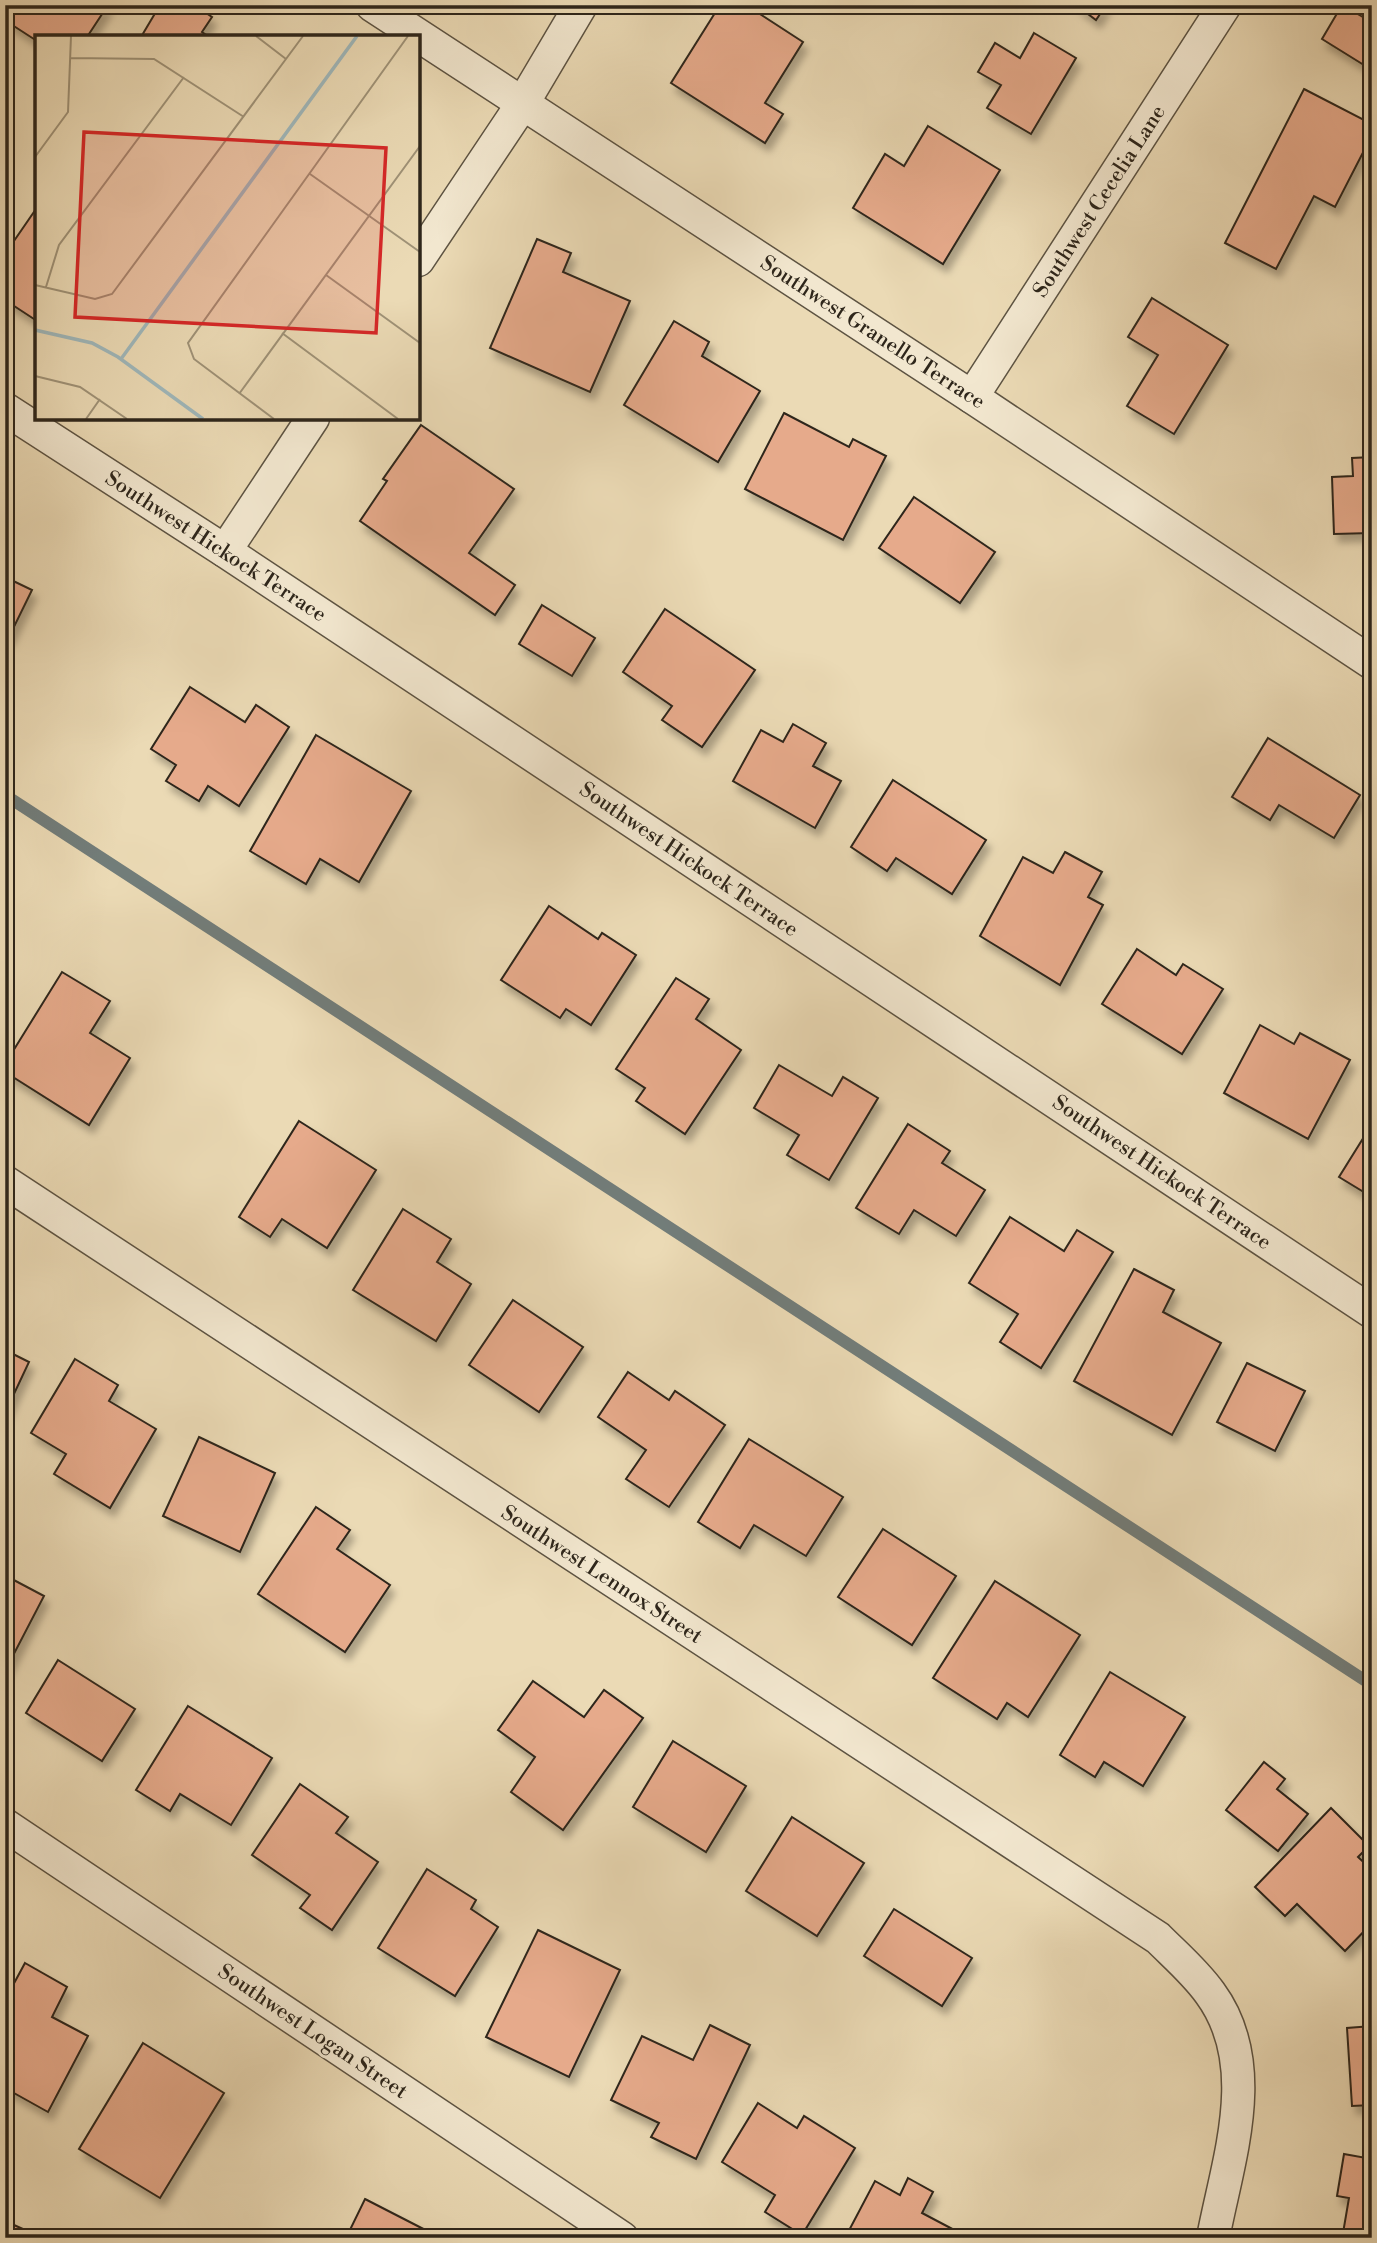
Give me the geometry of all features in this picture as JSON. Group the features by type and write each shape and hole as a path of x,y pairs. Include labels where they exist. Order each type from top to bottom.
{"street":[{"name":"Southwest Granello Terrace","path":"372,5 418,35"},
{"path":"420,257 523,103 580,5"},
{"name":"Southwest Cecelia Lane","path":"972,397 1225,5"},
{"name":"Southwest Granello Terrace","path":"420,36 972,397 1372,663"},
{"name":"Southwest Hickock Terrace","path":"5,409 225,551 1372,1312"},
{"path":"225,551 312,420"},
{"name":"Southwest Lennox Street","path":"5,1182 1158,1938 1194,1972 1212,1995 1227,2023 1238,2061 1240,2096 1213,2238"},
{"name":"Southwest Logan Street","path":"5,1825 622,2238"}],"building":[{"path":"15,5 108,5 88,35 35,35 35,40 6,21"},
{"path":"160,5 194,5 212,17 202,32 206,35 142,35"},
{"path":"720,5 746,5 803,42 765,103 783,114 765,143 671,83"},
{"path":"1076,5 1106,5 1096,20"},
{"path":"1342,5 1368,20 1372,13 1372,70 1322,39"},
{"path":"1034,33 1076,58 1031,134 987,108 1001,85 978,72 995,43 1020,58"},
{"path":"1304,89 1372,124 1372,135 1335,207 1314,196 1276,269 1225,243"},
{"path":"928,126 1000,170 943,264 853,208 885,154 904,166"},
{"path":"35,210 35,320 5,300 5,254"},
{"path":"537,239 571,253 563,272 630,301 590,392 490,348"},
{"path":"1152,298 1228,345 1174,434 1127,406 1158,355 1128,337"},
{"path":"674,321 709,342 702,356 760,391 718,462 624,405"},
{"path":"784,413 849,447 853,439 886,456 843,540 745,489"},
{"path":"421,425 514,489 469,553 515,585 495,615 360,521 387,481 383,479"},
{"path":"1372,457 1372,533 1334,534 1332,477 1353,476 1352,458"},
{"path":"914,497 995,552 960,603 879,548"},
{"path":"5,577 32,590 8,639 5,638"},
{"path":"542,605 595,638 572,676 519,644"},
{"path":"665,609 755,670 702,747 662,720 672,706 623,672"},
{"path":"190,687 245,722 256,705 289,727 239,806 208,786 199,801 166,781 176,765 151,749"},
{"path":"793,724 826,743 813,766 841,781 815,828 733,781 761,730 783,742"},
{"path":"316,735 411,791 359,882 320,859 306,884 250,851"},
{"path":"1268,738 1360,795 1334,838 1279,805 1270,820 1232,797"},
{"path":"893,780 986,840 952,894 896,858 887,871 851,847"},
{"path":"1065,852 1102,872 1088,897 1103,905 1060,985 980,936 1023,857 1053,873"},
{"path":"549,906 598,939 602,933 636,955 591,1025 566,1009 560,1018 501,980"},
{"path":"1137,949 1176,975 1183,964 1223,989 1182,1054 1102,1004"},
{"path":"62,972 110,1001 90,1033 130,1058 89,1125 5,1072 5,1064"},
{"path":"676,978 709,999 696,1019 741,1050 685,1134 636,1101 645,1088 616,1069"},
{"path":"1260,1025 1294,1044 1300,1033 1350,1060 1308,1139 1224,1093"},
{"path":"779,1065 832,1096 843,1077 878,1098 829,1180 787,1155 799,1135 754,1108"},
{"path":"299,1121 376,1170 327,1248 282,1219 270,1237 239,1217"},
{"path":"908,1124 950,1151 942,1163 985,1190 956,1236 914,1210 899,1234 856,1208"},
{"path":"1372,1124 1372,1197 1339,1177"},
{"path":"403,1209 451,1239 437,1262 471,1284 436,1341 353,1290"},
{"path":"1010,1217 1064,1251 1077,1230 1113,1252 1041,1368 1000,1342 1018,1314 969,1283"},
{"path":"1134,1269 1174,1290 1163,1312 1221,1343 1172,1435 1074,1381"},
{"path":"513,1300 583,1347 539,1412 469,1365"},
{"path":"5,1350 29,1362 5,1413"},
{"path":"75,1359 118,1385 109,1401 156,1429 110,1508 54,1474 66,1454 31,1433"},
{"path":"1247,1363 1305,1391 1275,1451 1217,1422"},
{"path":"628,1372 669,1400 675,1391 725,1425 669,1507 626,1479 646,1450 598,1417"},
{"path":"199,1437 275,1473 240,1552 163,1516"},
{"path":"749,1439 843,1497 806,1556 754,1525 740,1548 698,1522"},
{"path":"316,1507 350,1530 337,1549 390,1585 345,1652 258,1594"},
{"path":"883,1529 956,1576 912,1645 838,1597"},
{"path":"10,1578 44,1596 5,1671 5,1587"},
{"path":"995,1581 1080,1635 1028,1717 1007,1703 997,1719 933,1678"},
{"path":"58,1660 135,1709 102,1761 26,1713"},
{"path":"1110,1672 1185,1717 1143,1786 1104,1762 1095,1777 1060,1755"},
{"path":"533,1681 584,1717 604,1690 643,1718 563,1830 511,1792 535,1757 498,1730"},
{"path":"188,1706 272,1758 231,1825 180,1794 170,1811 136,1790"},
{"path":"673,1741 746,1786 706,1852 633,1807"},
{"path":"1264,1762 1285,1779 1277,1789 1308,1814 1278,1851 1226,1810"},
{"path":"300,1784 348,1817 336,1833 378,1862 332,1930 300,1908 310,1895 252,1855"},
{"path":"1331,1808 1369,1846 1358,1857 1372,1870 1372,1923 1345,1951 1297,1904 1285,1916 1255,1887"},
{"path":"792,1817 864,1863 817,1936 746,1891"},
{"path":"427,1869 476,1900 471,1909 498,1927 455,1996 378,1948"},
{"path":"894,1909 972,1958 942,2006 864,1956"},
{"path":"538,1930 620,1970 569,2077 486,2037"},
{"path":"25,1963 67,1987 52,2017 88,2036 48,2112 5,2088 5,2000"},
{"path":"710,2025 750,2045 696,2159 651,2137 659,2123 611,2100 642,2036 693,2060"},
{"path":"1372,2026 1372,2105 1352,2106 1347,2028"},
{"path":"143,2043 224,2093 160,2198 79,2149"},
{"path":"758,2103 797,2128 804,2116 855,2148 802,2235 765,2212 775,2195 722,2162"},
{"path":"1344,2154 1372,2159 1372,2238 1353,2238 1354,2234 1343,2233 1349,2198 1337,2196"},
{"path":"908,2178 933,2192 922,2213 960,2233 957,2238 845,2238 875,2181 900,2195"},
{"path":"365,2199 441,2238 346,2238"},
{"path":"5,2221 43,2238 5,2238"}],"waterway":[{"path":"5,795 1372,1685"}]}
